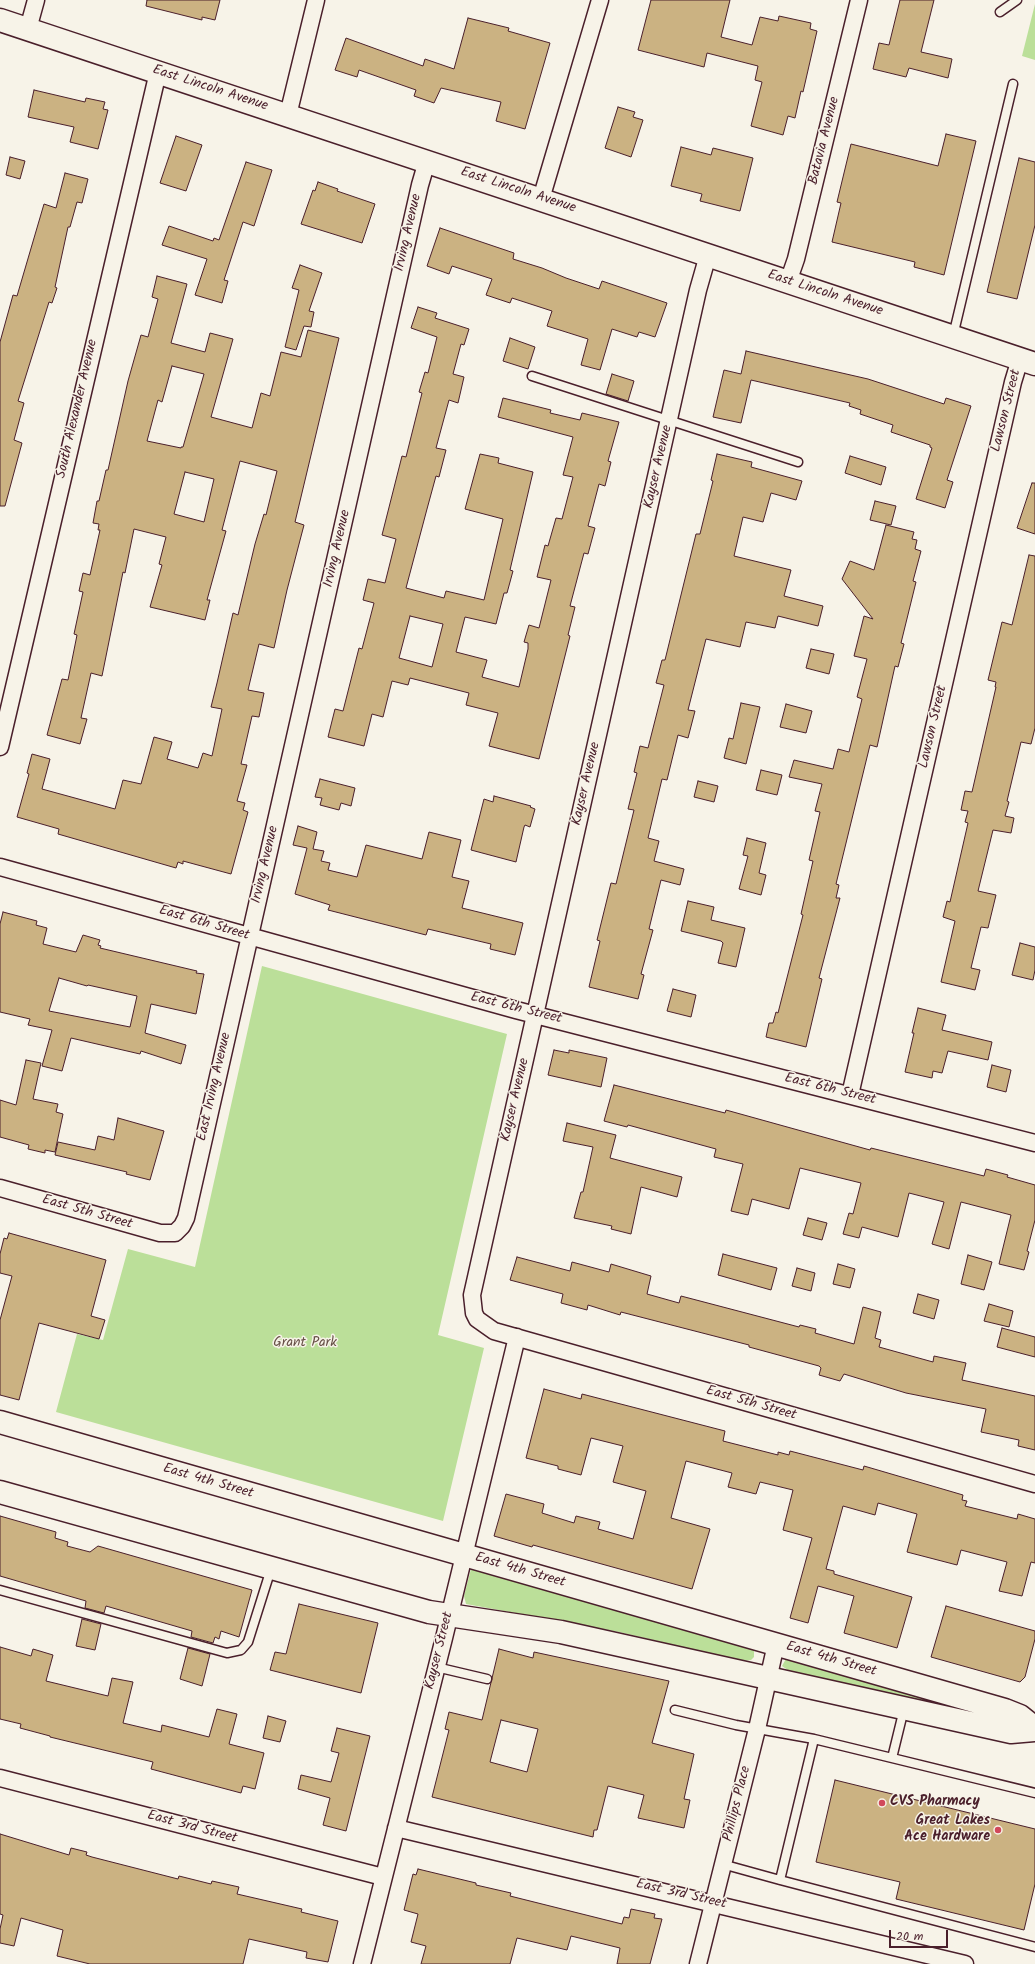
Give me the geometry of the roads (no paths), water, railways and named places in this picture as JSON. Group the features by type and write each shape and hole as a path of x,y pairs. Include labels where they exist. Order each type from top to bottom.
{"street":[{"path":"28,29 36,0"},
{"path":"288,115 316,0"},
{"path":"541,199 600,0"},
{"name":"Batavia Avenue","path":"788,282 796,259 859,0"},
{"name":"East Lincoln Avenue","path":"0,20 1028,362"},
{"name":"South Alexander Avenue","path":"0,747 158,72"},
{"name":"Irving Avenue","path":"250,937 418,193 427,161"},
{"name":"Kayser Avenue","path":"474,1313 472,1295 698,290 708,255"},
{"name":"Lawson Street","path":"850,1095 1011,389 1028,362"},
{"name":"East 6th Street","path":"0,867 250,937 535,1014 1035,1143"},
{"name":"East Irving Avenue","path":"175,1233 182,1226 186,1218 250,937"},
{"name":"East 5th Street","path":"0,1188 160,1233 175,1233"},
{"name":"East 5th Street","path":"474,1313 484,1325 494,1331 1035,1484"},
{"name":"Kayser Street","path":"362,1964 450,1615 463,1555 517,1337"},
{"name":"East 4th Street","path":"0,1422 1005,1710 1020,1716 1035,1729"},
{"name":"East 4th Street","path":"0,1492 407,1607 561,1632 1010,1732 1035,1729"},
{"name":"Phillips Place","path":"698,1964 757,1729 767,1678 776,1644"},
{"name":"East 3rd Street","path":"0,1778 384,1877"},
{"name":"East 3rd Street","path":"396,1828 965,1964"}],"lane":[{"path":"1000,12 1017,0"},
{"path":"953,336 1013,84"},
{"path":"532,376 798,462"},
{"path":"0,1590 227,1653 241,1650 248,1642 271,1569"},
{"path":"436,1668 487,1679"},
{"path":"892,1758 904,1708"},
{"path":"675,1710 757,1729 814,1739 1035,1793"},
{"path":"780,1880 814,1739"},
{"path":"722,1864 1035,1946"}],"place":[{"name":"CVS Pharmacy","path":"882,1803"},
{"name":"Great Lakes Ace Hardware","path":"998,1830"}],"park label":[{"name":"Grant Park","path":"305,1344"}]}
